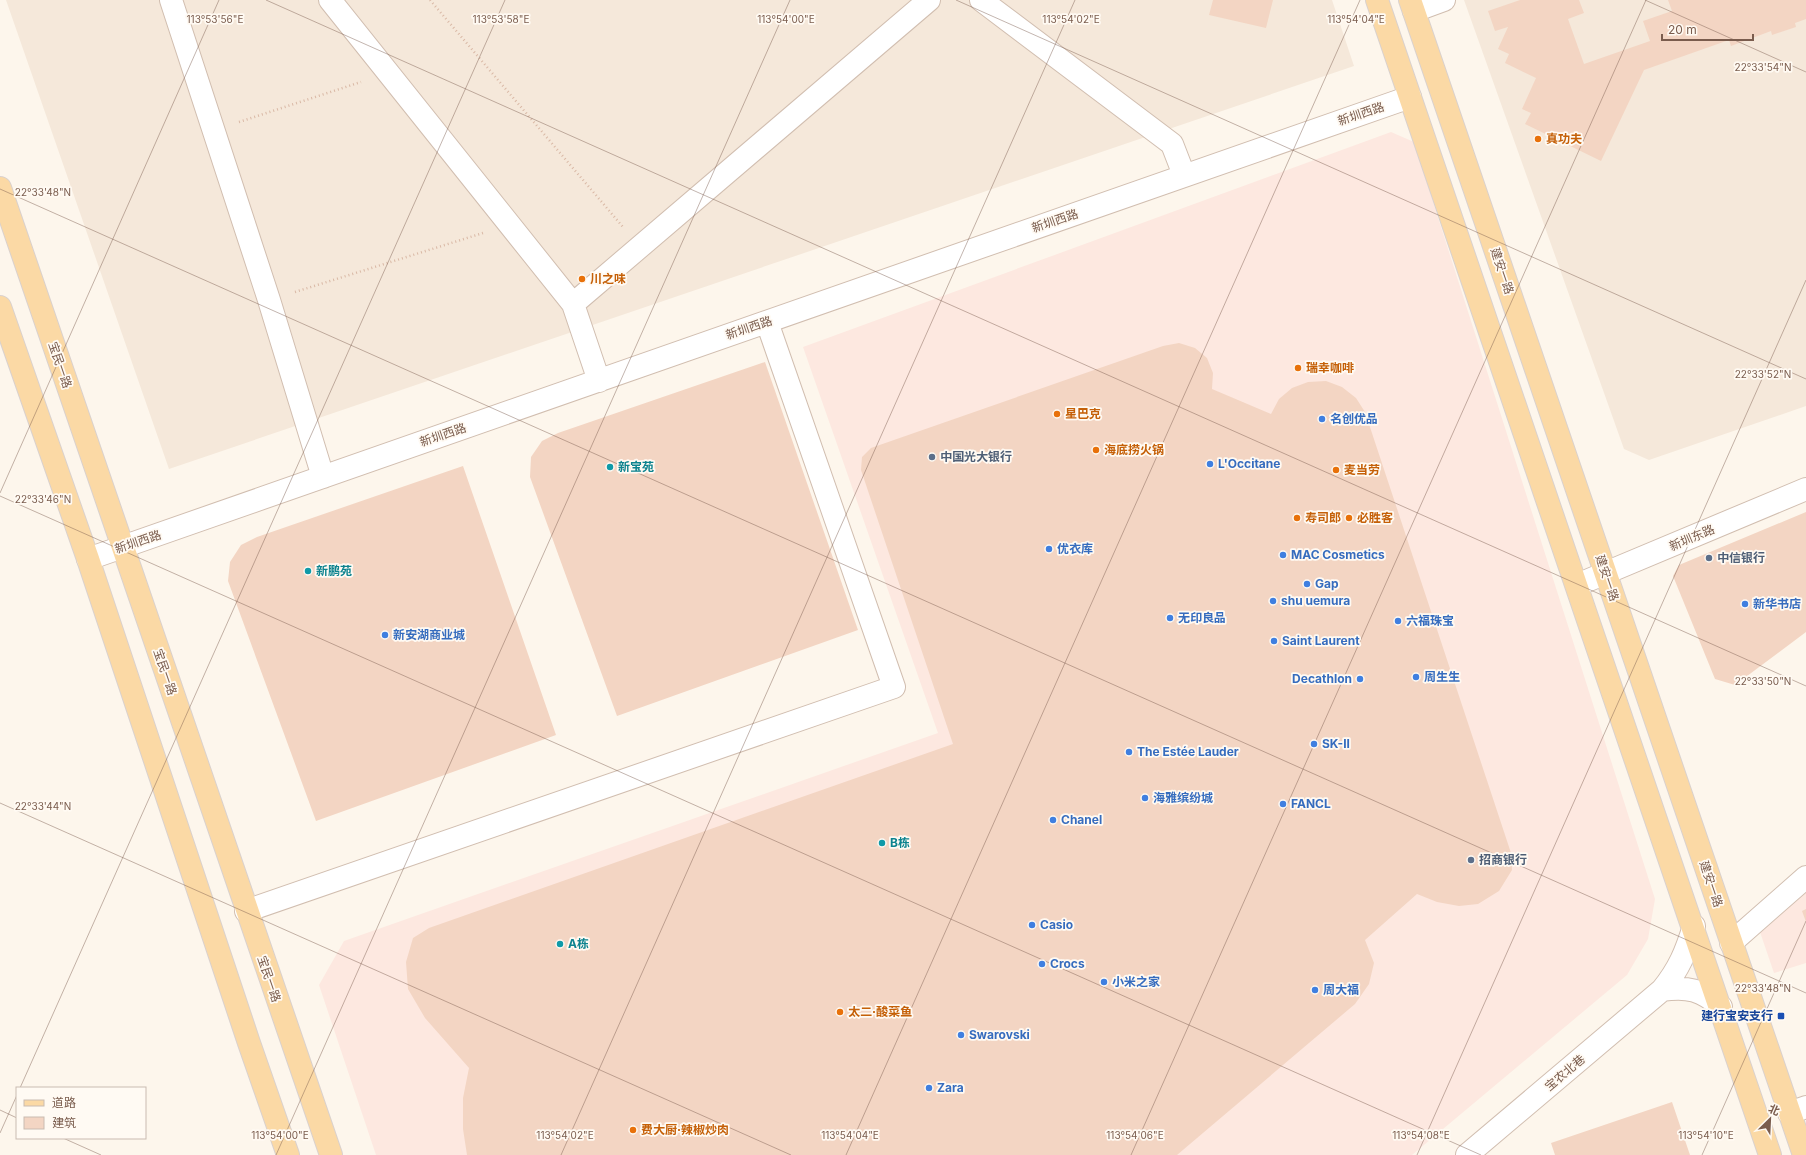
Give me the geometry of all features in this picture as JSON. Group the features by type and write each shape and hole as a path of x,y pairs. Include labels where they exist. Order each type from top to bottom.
{"main road":[{"path":"1377,0 1694,926 1770,1155"},
{"name":"建安一路","path":"1412,5 1731,943 1798,1110 1804,1155"},
{"name":"宝民一路","path":"0,188 331,1155"},
{"path":"0,307 88,559 249,1043 288,1155"}],"street":[{"path":"171,0 269,300 323,477"},
{"path":"330,0 574,304 599,381"},
{"path":"574,304 929,0"},
{"path":"981,0 1172,144 1184,175"},
{"path":"1412,5 1444,0"},
{"name":"新圳西路","path":"88,559 1410,96"},
{"path":"246,910 894,687 767,322"},
{"name":"新圳东路","path":"1577,585 1806,489"},
{"path":"1731,943 1806,878"},
{"name":"宝农北巷","path":"1467,1155 1489,1147 1662,990 1674,975 1685,955 1694,926"},
{"path":"1662,990 1679,988 1697,991 1710,997 1721,1007"}],"path":[{"path":"430,0 640,248"},
{"path":"214,131 388,73"},
{"path":"269,300 510,224"}],"shaded area":[{"path":"6,0 1332,0 1354,66 169,469"},
{"path":"1464,0 1806,0 1806,406 1649,460 1624,449"},
{"name":"海雅缤纷城","path":"1391,132 1414,142 1655,899 1648,939 1627,975 1412,1155 376,1155 319,985 344,941 938,733 803,347"},
{"path":"1806,891 1806,963 1774,973 1760,932"}],"building":[{"path":"1213,0 1273,0 1266,28 1209,15"},
{"path":"1520,0 1579,0 1584,13 1568,19 1584,64 1650,41 1643,21 1672,11 1668,0 1806,0 1806,19 1795,23 1796,27 1772,35 1771,31 1731,46 1729,40 1644,70 1601,161 1525,124 1531,113 1522,109 1536,78 1505,63 1509,54 1498,49 1508,27 1495,31 1488,11"},
{"name":"海雅缤纷城","path":"1179,343 1195,348 1207,358 1213,373 1212,389 1271,414 1279,399 1292,388 1308,382 1326,381 1342,387 1356,398 1365,412 1511,853 1512,870 1499,891 1478,904 1459,906 1437,902 1417,894 1365,940 1374,963 1369,984 1355,1004 1177,1155 467,1155 463,1129 463,1098 469,1068 425,1018 408,989 406,962 413,938 429,928 953,744 861,470 862,457 871,448 1163,346"},
{"path":"765,362 858,630 617,716 530,477 531,457 542,441 558,433"},
{"name":"新安湖商业城","path":"463,466 556,735 316,821 228,581 230,562 241,545 257,537"},
{"name":"新华书店","path":"1806,512 1806,632 1735,685 1715,679 1673,576 1679,565"},
{"path":"1806,909 1806,922 1802,911"},
{"path":"1672,1102 1690,1155 1555,1155 1551,1143"}],"place":[{"name":"真功夫","path":"1538,139"},
{"name":"川之味","path":"582,279"},
{"name":"瑞幸咖啡","path":"1298,368"},
{"name":"星巴克","path":"1057,414"},
{"name":"名创优品","path":"1322,419"},
{"name":"海底捞火锅","path":"1096,450"},
{"name":"中国光大银行","path":"932,457"},
{"name":"L'Occitane","path":"1210,464"},
{"name":"新宝苑","path":"610,467"},
{"name":"麦当劳","path":"1336,470"},
{"name":"寿司郎","path":"1297,518"},
{"name":"必胜客","path":"1349,518"},
{"name":"优衣库","path":"1049,549"},
{"name":"MAC Cosmetics","path":"1283,555"},
{"name":"中信银行","path":"1709,558"},
{"name":"新鹏苑","path":"308,571"},
{"name":"Gap","path":"1307,584"},
{"name":"shu uemura","path":"1273,601"},
{"name":"新华书店","path":"1745,604"},
{"name":"无印良品","path":"1170,618"},
{"name":"六福珠宝","path":"1398,621"},
{"name":"新安湖商业城","path":"385,635"},
{"name":"Saint Laurent","path":"1274,641"},
{"name":"周生生","path":"1416,677"},
{"name":"Decathlon","path":"1360,679"},
{"name":"SK-II","path":"1314,744"},
{"name":"The Estée Lauder","path":"1129,752"},
{"name":"海雅缤纷城","path":"1145,798"},
{"name":"FANCL","path":"1283,804"},
{"name":"Chanel","path":"1053,820"},
{"name":"B栋","path":"882,843"},
{"name":"招商银行","path":"1471,860"},
{"name":"Casio","path":"1032,925"},
{"name":"A栋","path":"560,944"},
{"name":"Crocs","path":"1042,964"},
{"name":"小米之家","path":"1104,982"},
{"name":"周大福","path":"1315,990"},
{"name":"太二·酸菜鱼","path":"840,1012"},
{"name":"建行宝安支行","path":"1781,1016"},
{"name":"Swarovski","path":"961,1035"},
{"name":"Zara","path":"929,1088"},
{"name":"费大厨·辣椒炒肉","path":"633,1130"}]}
